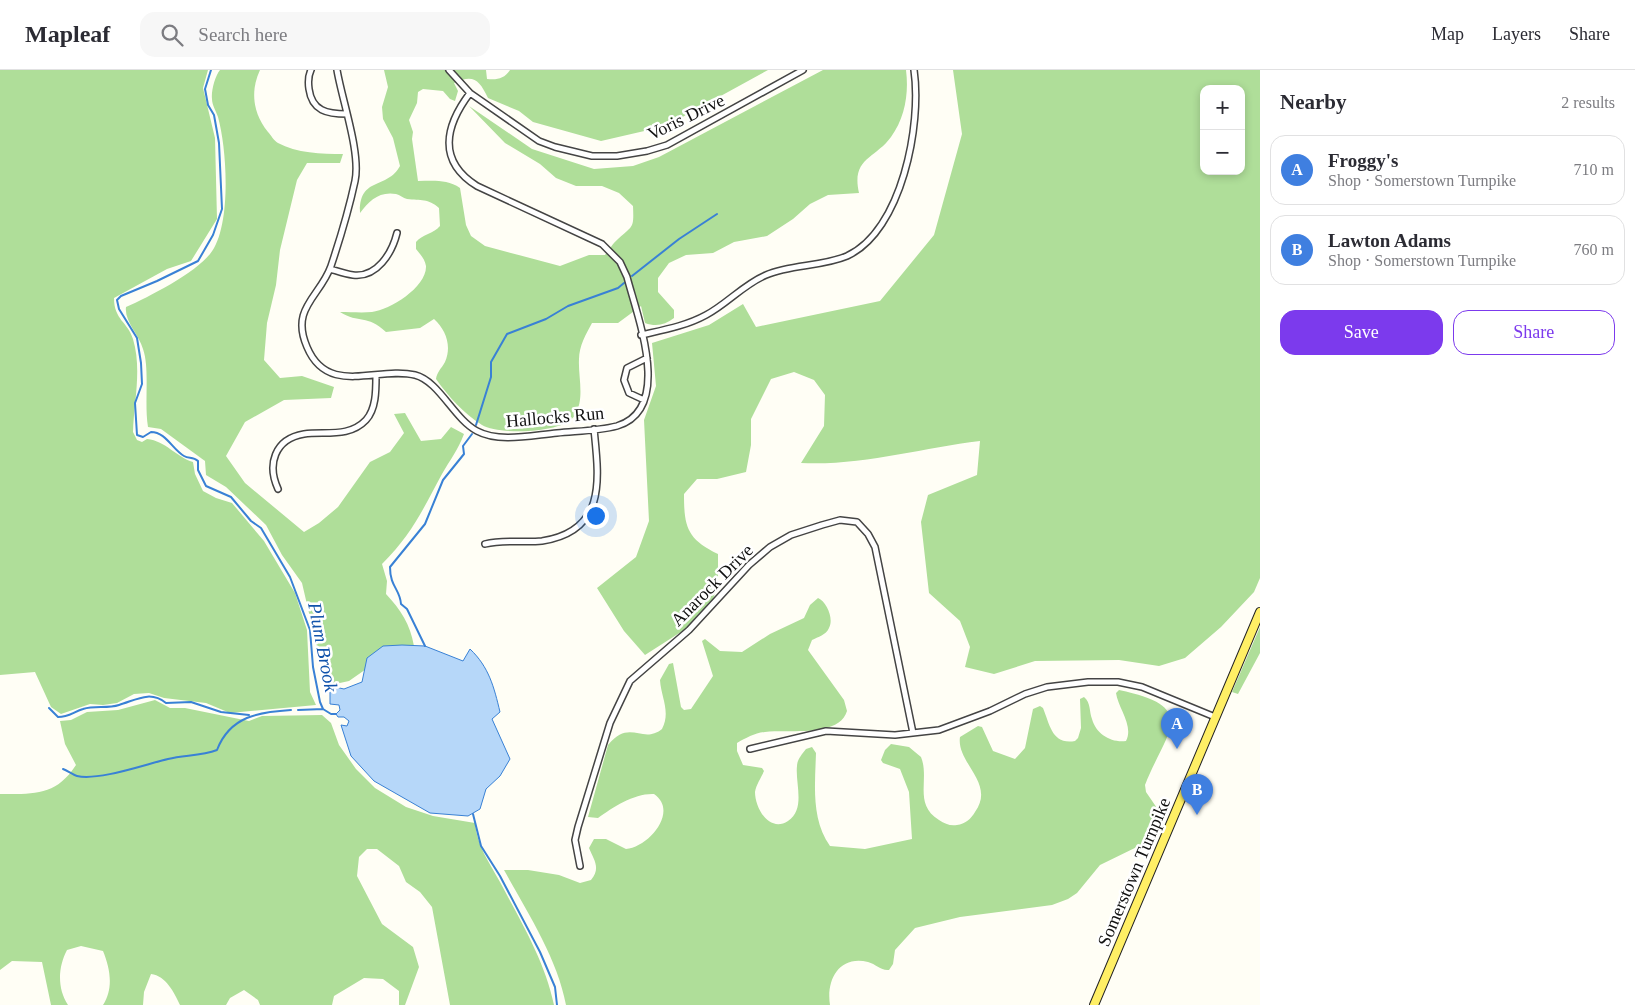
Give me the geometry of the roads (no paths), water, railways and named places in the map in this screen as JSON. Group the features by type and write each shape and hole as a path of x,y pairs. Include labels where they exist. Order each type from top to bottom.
{"main road":[{"name":"Somerstown Turnpike","path":"1094,1005 1260,612"}],"street":[{"path":"311,70 308,76 308,86 310,97 314,104 327,113 347,114"},
{"name":"Hallocks Run","path":"337,70 347,114 356,172 330,269 304,310 302,325 307,347 318,363 330,372 353,378 391,374 420,377 470,427 482,434 515,436 617,426 637,412 644,400 650,377 627,277 613,252 602,244 477,186 457,167 451,155 449,130 454,115 470,93"},
{"name":"Voris Drive","path":"450,70 470,93 539,141 573,152 616,156 647,151 674,142 803,70"},
{"path":"641,335 690,323 708,315 766,275 822,264 862,248 874,235 895,202 914,136 916,107 914,70"},
{"path":"330,269 353,275 368,273 380,264 393,249 397,233"},
{"path":"644,400 629,393 624,380 630,365 647,358"},
{"path":"278,489 273,477 272,463 274,456 282,445 298,436 350,431 361,424 368,417 372,408 376,376"},
{"path":"485,544 500,541 533,541 554,538 576,528 584,520 594,504 598,484 594,429"},
{"name":"Anarock Drive","path":"580,866 575,840 578,828 610,724 630,681 689,630 749,565 770,547 792,535 840,520 857,522 868,534 879,565 913,733"},
{"path":"750,749 826,731 895,735 947,728 990,711 1025,694 1047,687 1088,682 1118,682 1142,687 1215,717"}],"water":[{"path":"383,646 425,646 463,661 470,649 482,663 490,678 500,712 492,719 510,759 500,776 486,789 480,809 468,816 430,813 374,781 351,756 341,725 347,726 349,721 344,717 338,717 336,714 340,710 339,705 330,704 330,689 335,687 344,689 362,682 367,658"}],"waterway":[{"name":"Plum Brook","path":"211,70 205,89 208,105 214,115 219,143 222,209 213,235 198,261 121,296 117,300 119,309 137,338 141,363 142,384 135,403 137,435 143,437 151,432 161,435 184,456 196,459 198,461 198,470 206,486 231,497 251,521 261,528 290,577 310,630 313,667 320,702 323,709 331,714 336,714"},
{"path":"632,276 679,239 717,214"},
{"path":"476,425 491,377 491,362 507,334 546,319 568,306 618,288 624,283"},
{"path":"425,646 407,609 401,604 390,574 390,567 425,524 443,480 464,454 463,446 472,434"},
{"path":"49,708 58,717 62,717 87,708 114,706 143,697 154,697 166,703 191,702 221,712 249,715"},
{"path":"298,710 323,709"},
{"path":"63,769 77,776 97,776 168,759 211,752 217,750 230,730 247,718 268,712 291,710"},
{"name":"Plum Brook","path":"473,814 481,846 500,876 540,952 555,987 557,1005"}],"place":[{"name":"Froggy's","path":"1177,749"},
{"name":"Lawton Adams","path":"1197,815"}]}
